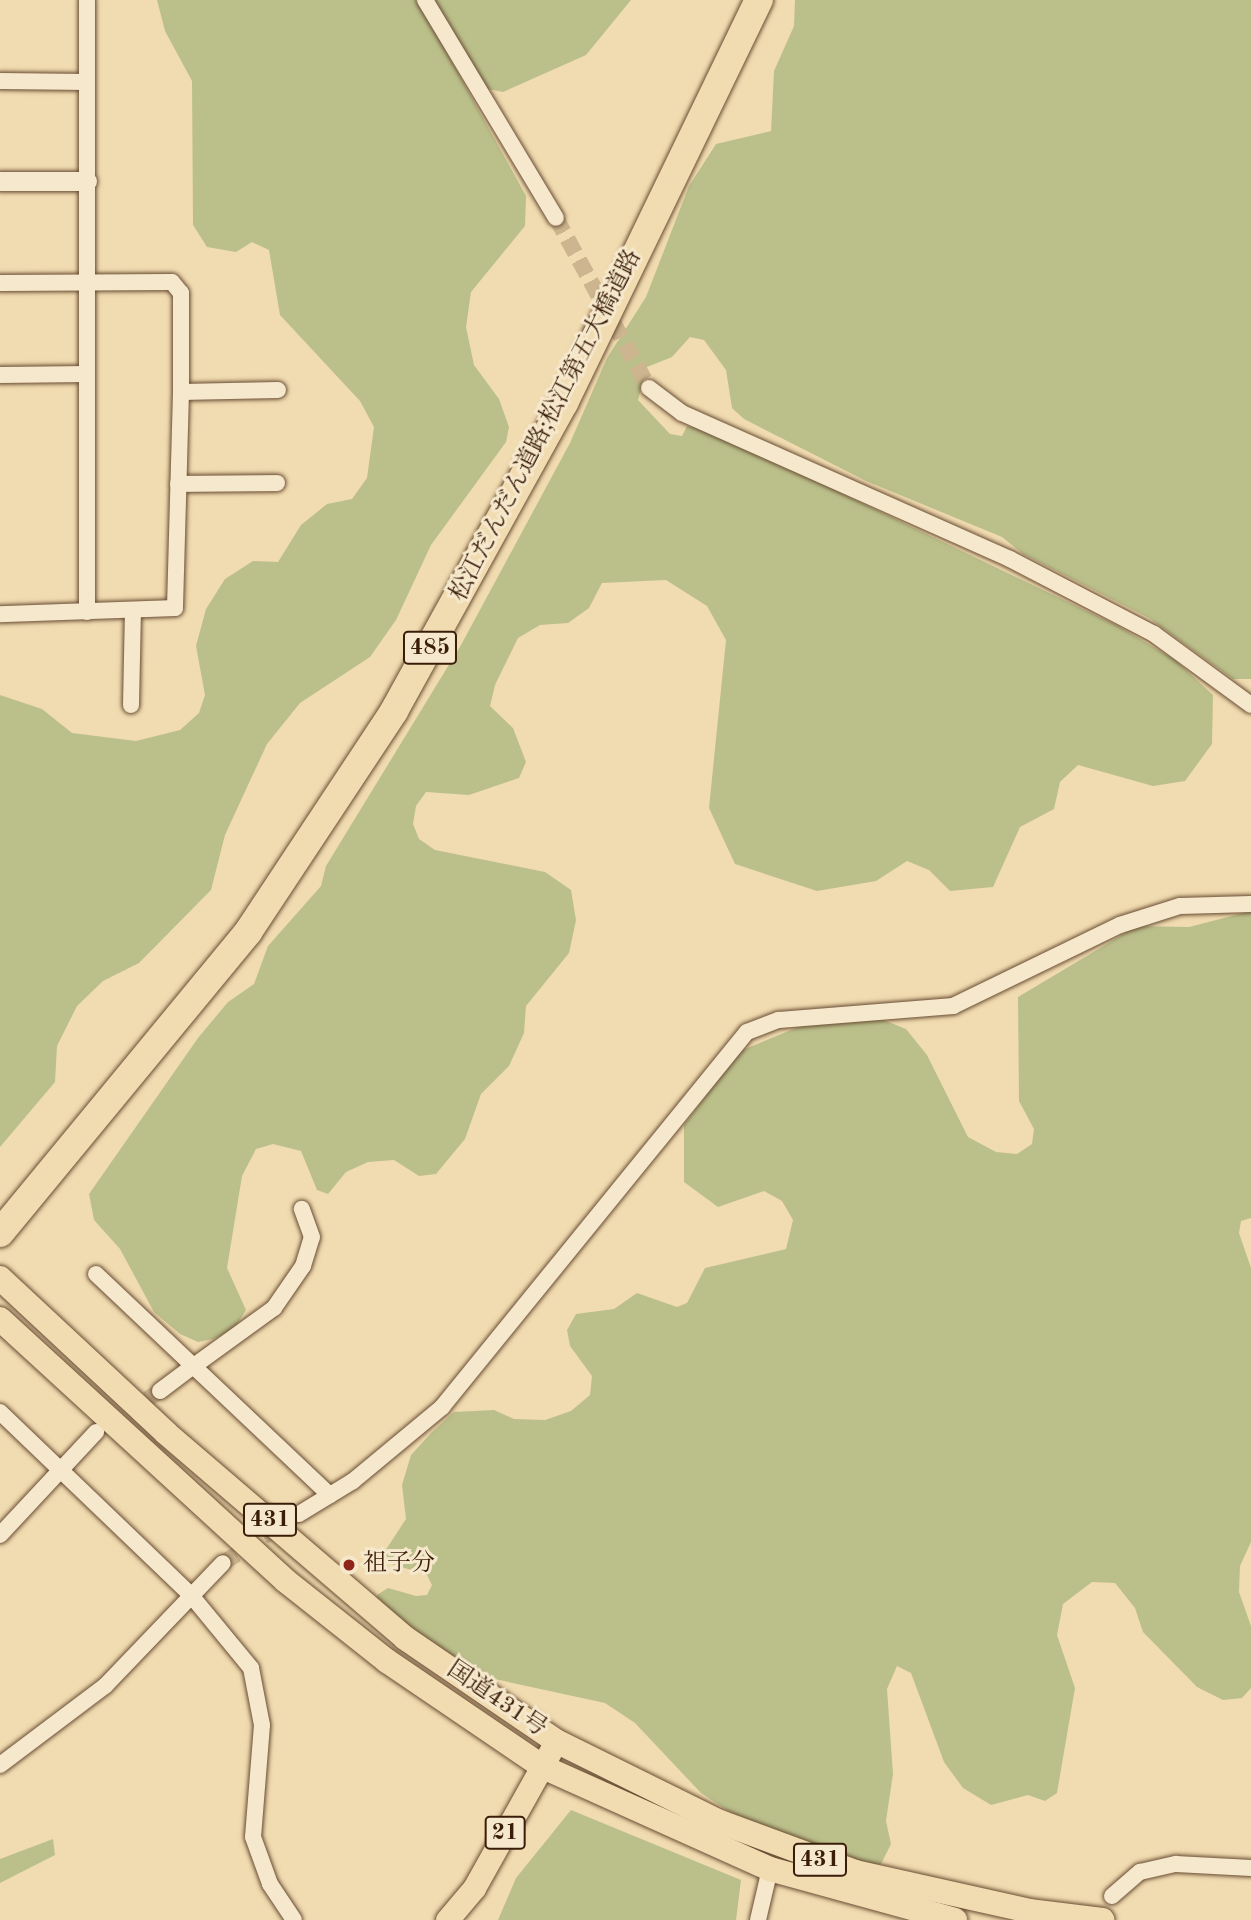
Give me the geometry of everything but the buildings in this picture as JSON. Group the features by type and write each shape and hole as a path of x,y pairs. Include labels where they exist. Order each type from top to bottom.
{"highway":[{"name":"松江だんだん道路;松江第五大橋道路","path":"0,1233 248,932 379,734 564,403 759,0"},
{"name":"国道431号","path":"0,1278 166,1433 405,1637 556,1741 720,1822 855,1872 1030,1911 1102,1920"},
{"name":"国道431号","path":"0,1319 286,1581 387,1661 543,1767 770,1869 955,1920"}],"main road":[{"name":"21","path":"447,1920 474,1888 556,1741"}],"street":[{"path":"87,0 87,612"},
{"path":"425,0 556,218"},
{"path":"0,81 87,82"},
{"path":"0,181 87,181"},
{"path":"0,283 172,282 181,293 178,603 170,611 0,614"},
{"path":"0,375 87,374"},
{"path":"649,388 682,413 1010,559 1154,634 1251,705"},
{"path":"181,392 278,390"},
{"path":"178,484 277,483"},
{"path":"131,705 133,612"},
{"path":"299,1514 330,1495 442,1407 717,1062 757,1025 953,1006 1121,925 1180,906 1251,904"},
{"path":"160,1391 274,1308 303,1266 312,1237 302,1209"},
{"path":"96,1274 330,1495"},
{"path":"0,1412 190,1594 251,1668 262,1725 253,1837 270,1884 294,1920"},
{"path":"0,1535 96,1432"},
{"path":"0,1766 105,1686 190,1594 223,1563"},
{"path":"1112,1896 1140,1872 1176,1864 1251,1868"},
{"path":"758,1920 770,1869"}],"green space":[{"path":"157,0 418,0 526,196 525,226 471,292 466,327 474,365 499,399 509,427 506,442 431,545 396,620 370,657 300,703 267,744 225,835 211,890 139,963 103,981 77,1006 57,1046 55,1082 0,1147 0,695 42,709 72,733 136,741 180,730 199,713 205,695 196,646 206,609 225,579 253,561 278,562 301,525 327,504 352,499 367,478 374,427 360,401 280,315 269,250 252,242 236,252 207,247 193,225 192,81 165,31"},
{"path":"434,0 631,0 586,55 503,92 488,89"},
{"path":"795,0 1251,0 1251,679 1233,679 1149,618 1023,554 1002,537 866,481 744,419 732,408 726,370 704,340 690,337 672,357 647,367 638,400 670,434 682,436 687,426 712,431 1118,626 1175,660 1213,695 1212,744 1185,781 1153,786 1078,765 1060,782 1054,809 1020,827 993,887 950,891 929,870 907,861 876,881 817,891 735,864 709,808 726,640 707,606 666,580 602,583 589,608 568,623 540,625 518,638 495,685 490,706 513,728 526,762 519,778 469,795 426,792 416,806 413,824 419,839 435,850 545,872 571,890 576,920 569,953 526,1006 524,1033 509,1066 481,1094 465,1139 436,1174 419,1176 394,1160 368,1162 346,1172 328,1194 317,1190 301,1151 273,1144 256,1149 242,1176 227,1268 246,1310 234,1329 213,1339 198,1342 180,1334 154,1312 120,1249 94,1220 89,1194 198,1038 228,1002 254,984 268,946 321,886 326,866 461,645 570,443 607,358 646,297 689,186 716,144 771,131 774,71 794,26"},
{"path":"1251,911 1251,1218 1241,1221 1239,1233 1251,1268 1251,1542 1240,1566 1239,1592 1251,1626 1251,1688 1242,1698 1223,1700 1197,1687 1143,1632 1135,1608 1115,1583 1092,1582 1063,1604 1057,1635 1075,1688 1057,1793 1045,1801 1028,1795 991,1805 963,1788 944,1762 911,1673 897,1666 887,1689 893,1774 886,1821 891,1844 881,1864 863,1867 739,1818 701,1793 635,1723 605,1703 467,1673 378,1609 377,1595 388,1588 416,1596 427,1595 432,1585 427,1575 392,1564 383,1554 406,1519 402,1485 411,1455 454,1412 494,1410 514,1419 545,1420 571,1411 590,1395 592,1376 570,1346 567,1330 576,1314 614,1309 637,1293 677,1307 687,1303 705,1268 786,1249 793,1220 782,1201 764,1191 718,1207 684,1182 684,1125 740,1051 813,1021 881,1019 906,1029 927,1055 968,1137 996,1152 1017,1154 1032,1144 1034,1129 1019,1101 1018,997 1137,926 1189,927"},
{"path":"571,1810 741,1880 736,1920 498,1920 516,1878"},
{"path":"53,1839 55,1855 0,1883 0,1859"}],"tunnel":[{"path":"556,218 649,388"},
{"path":"107,1425 160,1391"},
{"path":"223,1563 299,1514"}],"place":[{"name":"祖子分","path":"349,1565"}]}
